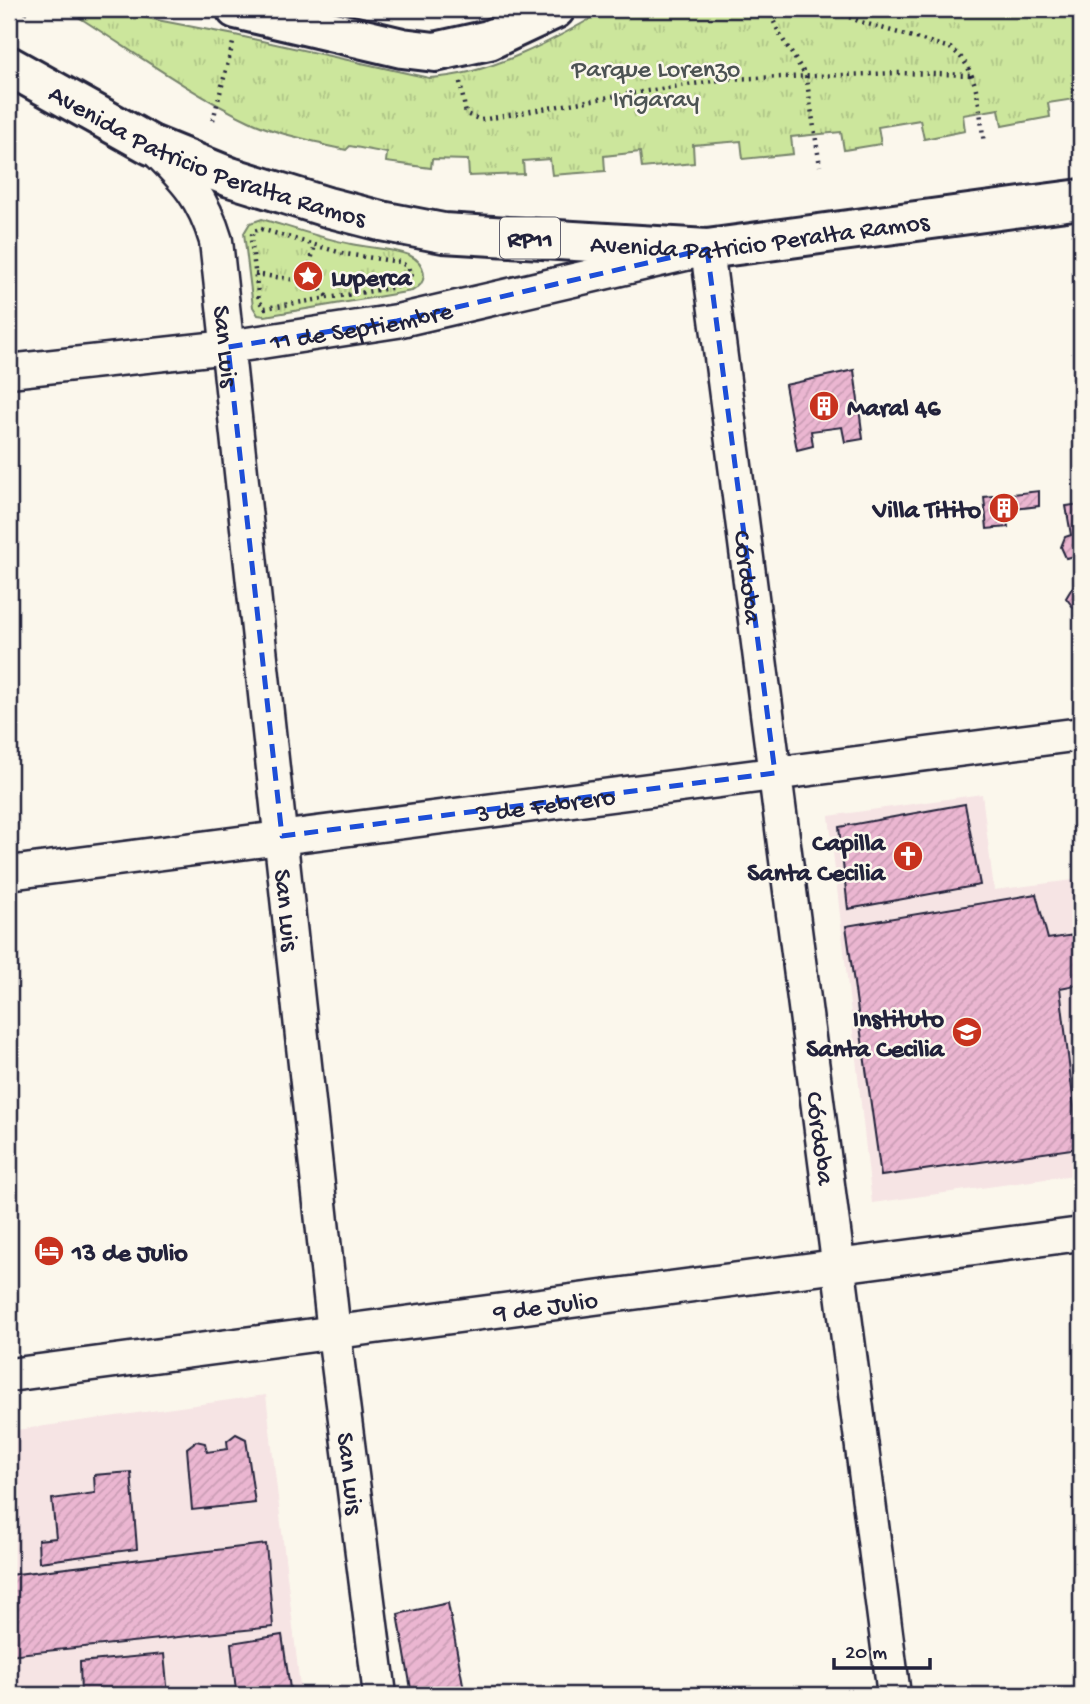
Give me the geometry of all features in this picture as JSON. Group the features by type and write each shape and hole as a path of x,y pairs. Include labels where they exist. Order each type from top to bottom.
{"main road":[{"path":"236,22 435,52 489,40 555,9"},
{"name":"Avenida Patricio Peralta Ramos","path":"9,66 151,145 275,192 381,221 443,233 707,249 1081,199"}],"street":[{"name":"San Luis","path":"151,145 199,197 216,241 334,1333 380,1695"},
{"name":"11 de Septiembre","path":"9,371 228,347 397,321 707,249"},
{"name":"Córdoba","path":"707,249 894,1695"},
{"name":"3 de Febrero","path":"9,873 282,835 1081,734"},
{"name":"9 de Julio","path":"9,1376 1081,1234"}],"path":[{"path":"19,9 27,13"},
{"path":"598,14 633,13 640,9"},
{"path":"768,9 780,35 806,76 820,166"},
{"path":"830,9 861,22 950,48 960,54 973,75 984,143"},
{"path":"213,120 236,22"},
{"path":"459,75 466,114 481,120 726,79 939,73 973,75"},
{"path":"261,229 345,254 400,262 408,267 412,274 411,282 403,286 265,309 259,301 255,274 251,239 253,231 261,229"},
{"path":"310,264 316,245"},
{"path":"255,274 296,280"},
{"path":"316,284 329,298"}],"highlighted area":[{"path":"707,249 775,773 282,836 228,347 397,321"}],"shaded area":[{"name":"Instituto Santa Cecilia","path":"982,794 994,890 1081,879 1081,1174 872,1203 829,816"},
{"path":"266,1395 301,1695 9,1695 9,1431"}],"green space":[{"name":"Parque Lorenzo Irigaray","path":"100,9 235,35 429,78 475,71 498,63 544,43 607,9 1081,9 1081,98 1048,103 1050,117 1002,126 999,109 963,115 965,131 924,139 920,120 878,127 881,144 844,150 841,132 791,137 793,154 743,159 741,141 693,145 694,163 642,168 640,152 604,156 605,171 552,175 550,159 523,161 524,174 469,176 468,160 432,159 431,168 386,162 387,153 350,146 346,150 323,145 249,121 184,85 80,18"},
{"path":"262,219 340,242 409,255 415,258 422,268 422,283 412,291 258,315 253,307 244,233 250,223"}],"building":[{"name":"Maral 46","path":"854,370 863,439 845,442 842,427 811,431 813,446 797,450 785,385"},
{"name":"Villa Titito","path":"1039,491 1039,506 1006,510 1008,527 987,529 984,497"},
{"path":"1081,504 1081,555 1066,558 1061,547 1065,537 1071,535 1066,506"},
{"path":"1081,585 1081,613 1066,598 1072,588"},
{"name":"Capilla Santa Cecilia","path":"965,804 980,885 848,909 839,827"},
{"name":"Instituto Santa Cecilia","path":"1036,894 1048,939 1081,934 1081,984 1060,988 1079,1148 881,1176 846,926"},
{"path":"236,1434 246,1439 255,1503 192,1510 187,1448 196,1441 205,1443 207,1452 228,1449 227,1441"},
{"path":"131,1472 137,1549 39,1562 38,1540 56,1538 52,1499 95,1493 94,1475"},
{"path":"266,1544 273,1627 9,1655 9,1575"},
{"path":"448,1603 465,1695 412,1695 398,1614"},
{"path":"282,1635 291,1695 193,1695 236,1691 231,1643"},
{"path":"164,1654 168,1695 81,1695 80,1662"}],"place":[{"name":"Luperca","path":"308,276"},
{"name":"Maral 46","path":"824,406"},
{"name":"Villa Titito","path":"1004,508"},
{"name":"Capilla Santa Cecilia","path":"908,856"},
{"name":"Instituto Santa Cecilia","path":"967,1032"},
{"name":"13 de Julio","path":"49,1251"}]}
